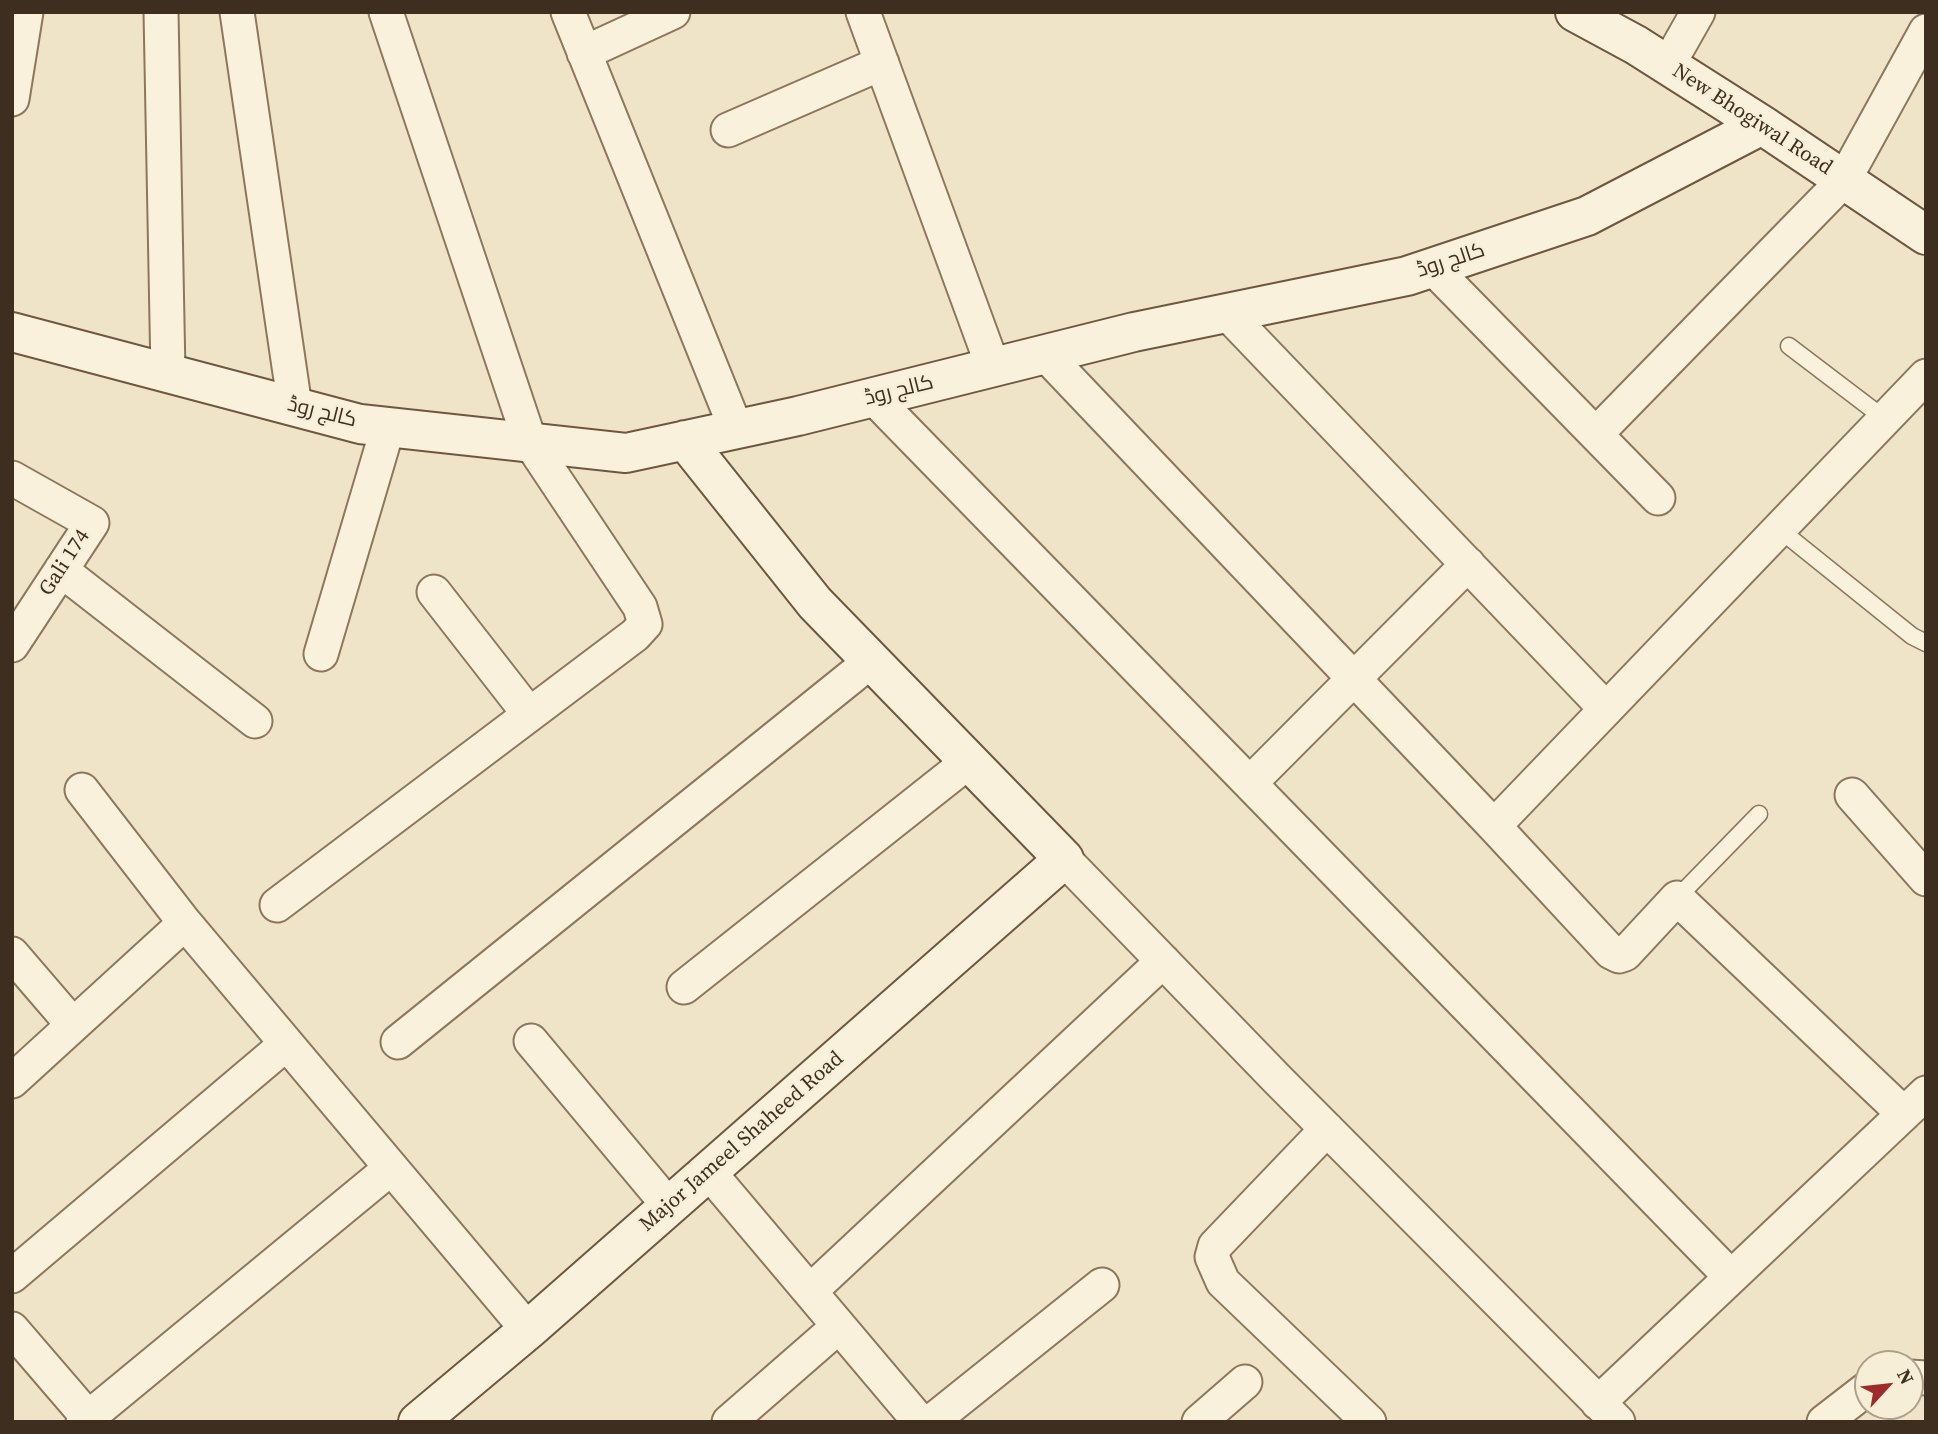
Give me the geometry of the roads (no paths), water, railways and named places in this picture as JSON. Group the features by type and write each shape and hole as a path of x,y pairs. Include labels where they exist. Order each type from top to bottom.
{"street":[{"path":"12,99 26,12"},
{"path":"161,12 168,373"},
{"path":"237,12 295,407"},
{"path":"277,905 635,635 645,624 640,607 530,442 386,12"},
{"path":"568,12 736,429"},
{"path":"584,53 673,12"},
{"path":"863,12 993,367"},
{"name":"New Bhogiwal Road","path":"1575,12 1636,45 1923,228"},
{"path":"1668,65 1698,12"},
{"path":"1596,434 1844,180 1926,31"},
{"path":"728,130 882,63"},
{"name":"کالج روڈ","path":"12,332 360,424 626,453 873,397 1134,331 1407,276 1587,216 1762,125"},
{"path":"1432,267 1658,498"},
{"path":"1226,312 1606,709"},
{"path":"685,440 815,603 1327,1129 1608,1412 1731,1277 1915,1103 1677,898 1625,954 1619,956 1611,952 1045,354"},
{"path":"1494,826 1926,376"},
{"path":"873,397 1731,1277"},
{"path":"321,654 388,427"},
{"name":"Gali 174","path":"12,478 92,523 12,645"},
{"path":"1250,783 1468,564"},
{"path":"61,570 255,721"},
{"path":"434,592 529,714"},
{"path":"398,1042 871,661"},
{"path":"684,987 968,762"},
{"path":"82,790 184,923 527,1330"},
{"path":"1852,795 1926,879"},
{"name":"Major Jameel Shaheed Road","path":"418,1422 527,1330 1064,859"},
{"path":"12,1081 184,923"},
{"path":"12,954 73,1025"},
{"path":"819,1283 1163,961"},
{"path":"531,1041 669,1206"},
{"path":"12,1276 286,1045"},
{"path":"1327,1129 1215,1246 1212,1257 1223,1282 1369,1422"},
{"path":"12,1329 88,1420 391,1168"},
{"path":"708,1171 920,1422"},
{"path":"931,1422 1102,1285"},
{"path":"729,1422 839,1326"},
{"path":"1199,1422 1245,1382"},
{"path":"1824,1422 1854,1399"}],"lane":[{"path":"1789,346 1885,419"},
{"path":"1779,529 1912,636 1926,643"},
{"path":"1677,898 1759,814"}]}
